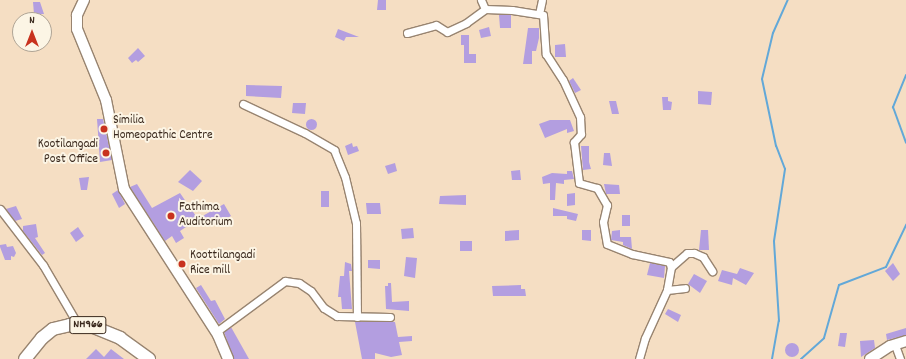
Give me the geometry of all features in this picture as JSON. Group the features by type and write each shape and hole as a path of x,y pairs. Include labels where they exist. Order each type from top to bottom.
{"highway":[{"name":"NH966","path":"27,356 42,338 54,330 78,325 103,330 120,338 149,359"}],"main road":[{"path":"84,0 77,15 77,29 106,100 124,189 216,332 228,359"},
{"path":"870,359 895,345 906,341"}],"street":[{"path":"481,0 485,9"},
{"path":"539,14 542,0"},
{"path":"407,33 436,25 447,32 466,23 485,9 539,14 544,17 546,54 563,80 580,117 581,134 574,142 579,183 597,188 607,205 603,222 607,244 632,254 669,262 672,266"},
{"path":"243,104 305,133 334,150 345,177 356,223 357,317"},
{"path":"0,209 43,265 78,325"},
{"path":"639,359 645,338 667,290 672,266 687,253 694,253 703,257 712,271"},
{"path":"216,332 285,281 299,283 311,291 324,308 337,316 390,317"},
{"path":"667,290 686,288"},
{"path":"895,345 900,359"}],"building":[{"path":"378,0 386,0 386,10 377,10"},
{"path":"33,2 40,2 43,12 34,12"},
{"path":"499,15 511,15 511,28 500,28"},
{"path":"489,27 491,36 481,38 479,30"},
{"path":"528,28 539,28 539,38 536,51 532,51 532,64 523,64"},
{"path":"338,29 359,37 346,37 344,41 335,37"},
{"path":"461,35 469,35 469,54 476,54 476,63 464,63 464,45 461,45"},
{"path":"565,44 566,57 555,57 555,45"},
{"path":"138,48 145,56 138,62 136,60 132,63 128,58"},
{"path":"573,78 581,90 575,93 569,81"},
{"path":"246,85 282,86 281,98 246,96"},
{"path":"698,91 712,92 711,105 698,104"},
{"path":"662,97 668,97 668,101 672,102 671,110 663,110"},
{"path":"609,101 616,101 619,114 612,114"},
{"path":"293,103 306,103 305,114 292,113"},
{"path":"311,118 315,120 317,124 315,128 311,130 307,128 305,124 307,120"},
{"path":"97,119 103,119 112,160 100,162"},
{"path":"550,120 570,120 574,131 567,133 567,129 545,138 539,124"},
{"path":"352,143 353,147 357,146 359,151 348,155 345,146"},
{"path":"581,146 589,146 589,162 591,169 583,170"},
{"path":"604,153 610,153 612,166 603,165"},
{"path":"395,163 397,171 388,174 385,166"},
{"path":"190,170 202,181 193,191 178,182"},
{"path":"520,170 521,180 512,180 511,171"},
{"path":"567,171 572,171 574,179 564,180 564,184 556,183 555,200 550,200 550,183 543,184 542,177 552,173 567,174"},
{"path":"89,177 87,190 81,190 79,178"},
{"name":"Fathima Auditorium","path":"137,184 152,208 180,193 198,219 180,231 184,238 176,243 172,236 165,241 130,187"},
{"path":"604,184 619,185 620,194 606,194"},
{"path":"118,190 125,204 119,208 112,194"},
{"path":"321,191 329,191 329,207 321,207"},
{"path":"575,193 575,205 567,206 567,194"},
{"path":"466,195 466,205 439,204 440,196"},
{"path":"366,203 380,203 381,214 367,214"},
{"path":"224,204 231,216 212,226 210,220 203,224 199,218"},
{"path":"16,206 22,219 15,221 6,209"},
{"path":"553,208 578,214 576,221 567,219 567,216 553,216"},
{"path":"622,215 630,215 630,226 622,226"},
{"path":"36,224 38,237 35,238 45,253 42,255 23,231 23,226"},
{"path":"78,227 84,236 76,242 70,233"},
{"path":"413,228 414,238 402,239 401,229"},
{"path":"519,230 519,240 505,241 505,231"},
{"path":"582,230 591,230 591,241 582,240"},
{"path":"620,230 620,237 631,237 632,249 623,245 623,242 611,240 612,231"},
{"path":"701,230 708,230 709,250 699,250"},
{"path":"460,241 472,241 472,251 460,251"},
{"path":"6,244 7,247 13,246 16,253 14,257 11,256 11,260 5,260 0,247 0,245"},
{"path":"406,257 417,258 415,278 404,276"},
{"path":"368,260 380,260 380,269 368,268"},
{"path":"345,262 351,264 352,271 349,271 352,309 342,309 341,297 338,297 340,276 344,276"},
{"path":"650,263 665,266 664,278 647,275"},
{"path":"893,263 900,274 893,281 885,271"},
{"path":"740,268 754,273 746,285 733,278 732,285 718,281 722,270 737,274"},
{"path":"694,274 707,281 700,293 688,284"},
{"path":"388,283 391,283 392,302 409,301 409,311 386,309 385,286 388,286"},
{"path":"201,285 211,301 215,300 225,319 219,324 196,288"},
{"path":"521,285 521,289 525,289 526,296 493,296 492,286"},
{"path":"668,309 681,315 678,322 665,314"},
{"path":"355,322 395,322 398,337 412,336 412,341 399,342 402,355 391,357 375,353 375,359 362,359"},
{"path":"231,327 249,359 234,359 224,332"},
{"path":"906,328 906,335 887,340 886,334"},
{"path":"840,333 847,333 845,347 838,346"},
{"path":"874,340 875,348 861,357 860,341"},
{"path":"792,343 797,345 799,350 797,355 792,357 787,355 785,350 787,345"},
{"path":"96,349 104,357 111,349 124,359 86,359"}],"waterway":[{"path":"772,359 779,321 774,241 785,169 776,146 762,79 773,33 788,0"},
{"path":"906,75 893,107 906,143"},
{"path":"801,359 824,338 839,285 886,267 906,225"}],"place":[{"name":"Similia Homeopathic Centre","path":"104,129"},
{"name":"Kootilangadi Post Office","path":"106,153"},
{"name":"Fathima Auditorium","path":"171,216"},
{"name":"Koottilangadi Rice mill","path":"182,264"}]}
